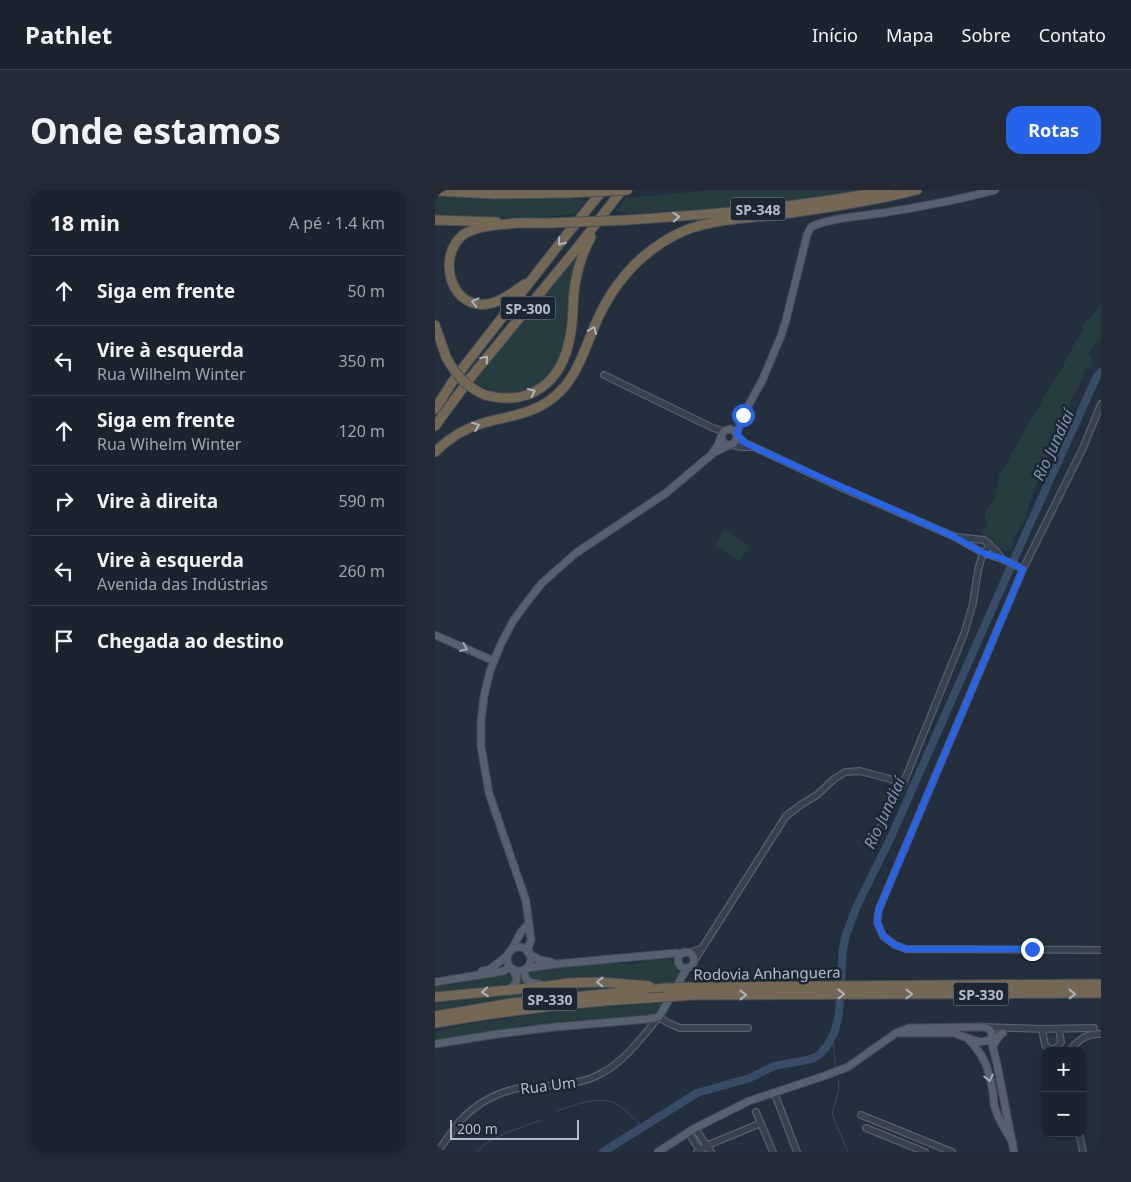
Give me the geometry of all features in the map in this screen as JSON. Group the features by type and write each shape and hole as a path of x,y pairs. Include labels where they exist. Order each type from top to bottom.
{"highway":[{"name":"SP-300","path":"435,409 455,378 601,190"},
{"name":"SP-300","path":"435,426 471,377 577,248 621,190"},
{"path":"435,191 496,194 628,190"},
{"name":"SP-348","path":"435,220 551,223 627,220 733,212 832,201 889,190"},
{"path":"435,452 449,440 470,428 541,407 555,397 576,370 599,316 616,287 642,258 672,237 705,224 844,205 917,190"},
{"path":"435,325 447,357 462,380 475,390 485,395 507,399 525,396 548,383 562,364 570,337 575,289 583,255 609,207"},
{"path":"517,223 477,229 463,234 447,255 446,265 449,283 458,295 471,303 484,304 511,294 533,277"},
{"path":"435,997 551,985 601,982 666,988"},
{"name":"Rodovia Anhanguera","path":"861,990 1101,984"},
{"name":"Rodovia Anhanguera","path":"435,1016 512,1003 666,988 694,991 861,990 1101,993"},
{"name":"Rodovia Anhanguera","path":"435,1023 491,1014 649,998 694,991"},
{"path":"435,1029 491,1014"}],"main road":[{"path":"551,985 529,982 525,978 526,969 531,961 528,952 531,940 526,901 489,793 481,746 484,696 490,671 513,621 547,578 577,553 667,494 711,455 736,441 743,415 762,381 781,336 807,235 811,227 825,222 899,211 995,190"},
{"path":"711,455 723,434 743,415"},
{"path":"723,434 730,429 737,435"},
{"path":"723,434 723,443 730,445"},
{"path":"435,635 494,661"},
{"path":"476,975 490,969 507,956 521,932 529,923"},
{"path":"512,949 520,947 540,960 556,964"},
{"path":"435,1044 480,1036 555,1027 649,1020 659,1017 681,979 682,965 679,956 684,953"},
{"path":"435,982 483,975 511,968 520,971 556,964 662,954 684,953 692,956 694,960 692,965 682,965 662,954"},
{"path":"507,956 508,964 515,974 516,981 507,990"},
{"path":"657,1152 695,1128 749,1101 848,1067 896,1034 984,1026 991,1031 1014,1152"},
{"path":"965,1037 970,1027"},
{"path":"938,1030 981,1042 991,1038"},
{"path":"993,1046 1003,1033"},
{"path":"965,1037 984,1058 994,1107 1013,1143"},
{"path":"994,1107 1001,1110 1006,1106"}],"street":[{"path":"604,376 723,434"},
{"path":"1101,404 1083,448 1021,568 879,909 877,922 883,936 895,945 906,949 1101,950"},
{"path":"737,435 745,443 953,536 983,553 1003,559 1021,568"},
{"path":"730,445 754,447"},
{"path":"953,536 984,540 1003,559"},
{"path":"974,548 979,539"},
{"path":"872,843 903,784 964,634 973,603 978,570 983,553 989,544"},
{"path":"694,960 786,816 817,795 834,779 845,772 860,771 903,784"},
{"path":"684,953 701,949"},
{"path":"659,1017 668,1024 680,1028 748,1028"},
{"name":"Rua Um","path":"437,1152 469,1112 483,1102 499,1094 520,1088 572,1084 601,1074 621,1060 659,1017"},
{"path":"984,1026 1042,1029 1094,1028"},
{"path":"991,1038 1019,1028"},
{"path":"1042,1029 1045,1045 1048,1047"},
{"path":"1056,1047 1061,1039 1059,1029"},
{"path":"1061,1039 1073,1045 1086,1036 1101,1034"},
{"path":"775,1092 797,1152"},
{"path":"757,1112 772,1152"},
{"path":"861,1115 952,1152"},
{"path":"875,1121 869,1129 925,1152"},
{"path":"688,1132 699,1151 761,1123"},
{"path":"695,1128 711,1152"},
{"path":"1080,1137 1083,1152"}],"green space":[{"path":"714,190 866,190 788,202 731,208 626,214 616,211 626,198"},
{"path":"435,197 565,198 586,200 576,213 537,218 435,215"},
{"path":"586,245 570,329 554,375 523,393 508,394 492,391 480,386 474,381"},
{"path":"1101,303 1101,342 1093,346 1089,353 1093,366 1085,370 1080,384 1073,395 1066,413 1063,432 1052,452 1043,463 1026,519 1020,525 1019,531 1014,537 1014,544 1011,549 1006,551 999,548 982,532 986,526 986,511 995,499 999,476 1047,390 1084,330 1081,327 1098,309"},
{"path":"724,530 750,546 740,562 715,545"},
{"path":"666,959 673,962 677,968 678,982 658,984 543,983 533,981 529,976 537,969 618,963 629,965"},
{"path":"504,974 511,975 515,979 510,986 435,994 435,986 454,985 464,981"},
{"path":"593,985 624,988 534,997 435,1012 435,1001"},
{"path":"665,1003 657,1014 654,1015 542,1026 527,1024 513,1030 435,1041 435,1031 472,1023 594,1008"},
{"path":"1052,1035 1057,1039 1056,1045 1052,1047 1046,1041"}],"waterway":[{"name":"Rio Jundiaí","path":"603,1152 697,1093 750,1078 774,1066 812,1059 819,1055 827,1046 835,1031 839,1013 843,948 856,908 891,837 1024,537 1097,376 1101,372"},
{"path":"835,1031 833,1041 836,1069"},
{"path":"838,1078 839,1088 832,1114 848,1152"},
{"path":"557,1111 584,1102 598,1100 612,1102 620,1106 643,1127"},
{"path":"477,1152 488,1142 541,1120"}],"route":[{"path":"743,415 737,435 745,443 953,536 983,553 1001,558 1023,569 879,909 877,922 883,936 895,945 906,949 1032,949"}]}
